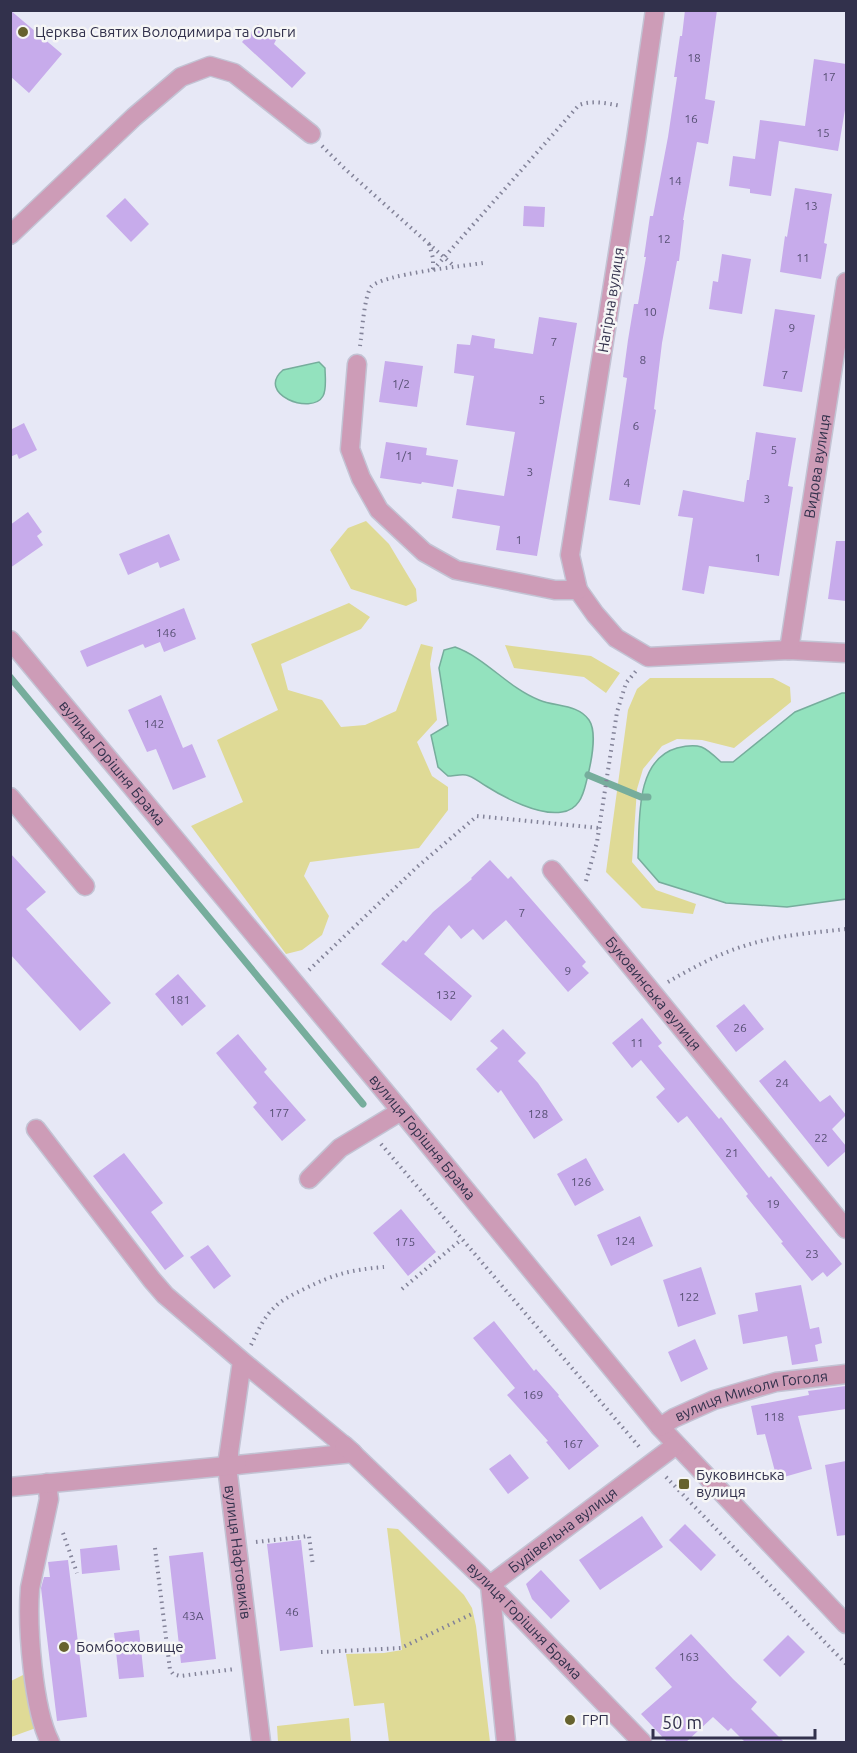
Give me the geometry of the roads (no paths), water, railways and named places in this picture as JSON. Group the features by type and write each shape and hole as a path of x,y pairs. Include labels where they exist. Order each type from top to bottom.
{"street":[{"name":"Нагірна вулиця","path":"578,590 570,555 656,10"},
{"path":"10,235 134,117 181,77 210,66 234,73 311,134"},
{"name":"Видова вулиця","path":"789,650 846,282"},
{"path":"357,364 350,449 361,478 379,510 424,552 456,570 555,590 578,590 616,638 648,657 789,650 846,653"},
{"name":"вулиця Горішня Брама","path":"10,640 660,1427 846,1624"},
{"path":"10,796 85,886"},
{"name":"Буковинська вулиця","path":"552,870 653,990 846,1229"},
{"path":"309,1179 340,1148 401,1112"},
{"name":"вулиця Горішня Брама","path":"36,1129 158,1287 352,1453 490,1585 642,1743"},
{"name":"вулиця Нафтовиків","path":"242,1361 227,1466 261,1743"},
{"name":"вулиця Миколи Гоголя","path":"660,1427 714,1400 776,1382 846,1374"},
{"name":"Будівельна вулиця","path":"490,1585 676,1445"},
{"path":"10,1487 352,1453"},
{"path":"47,1483 49,1499 29,1602 38,1701 45,1733 50,1743"},
{"path":"490,1585 507,1743"}],"waterway":[{"path":"10,677 363,1104"},
{"path":"588,775 641,797 648,797"}],"place":[{"name":"Церква Святих Володимира та Ольги","path":"23,32"},
{"name":"Буковинська вулиця","path":"684,1484"},
{"name":"Бомбосховище","path":"64,1647"},
{"name":"ГРП","path":"570,1720"}]}
